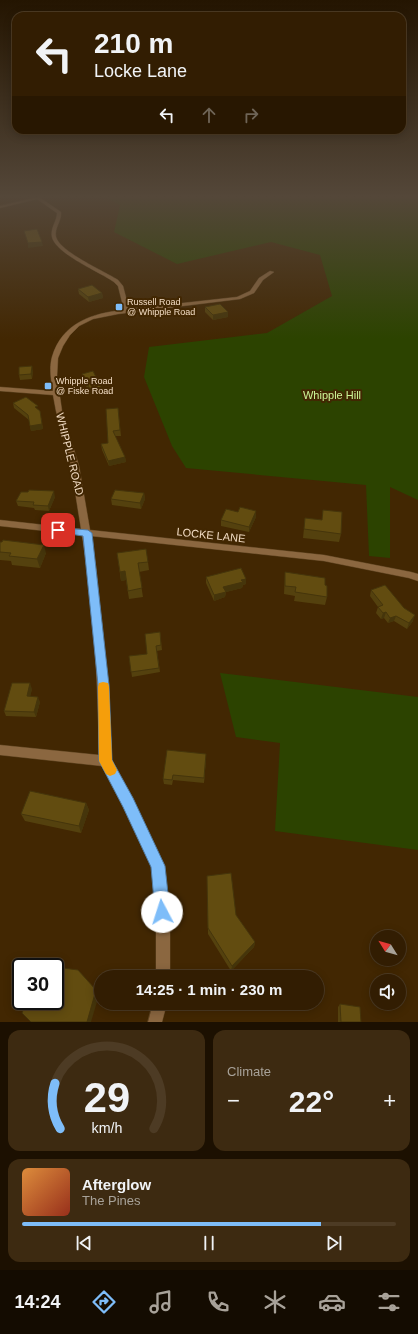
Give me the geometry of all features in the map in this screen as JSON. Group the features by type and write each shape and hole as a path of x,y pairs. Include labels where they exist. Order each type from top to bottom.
{"street":[{"path":"58,244 68,252 116,281 120,286 127,310"},
{"name":"WHIPPLE ROAD","path":"163,970 163,927 158,866 128,802 105,761 103,685 88,533 75,466 59,411 54,376 55,358 60,346 68,334 77,325 87,320 109,313 127,310 243,297 254,291 261,278 272,272"},
{"path":"0,388 56,393"},
{"name":"LOCKE LANE","path":"0,523 324,558 411,575 418,578"},
{"path":"0,750 105,761"},
{"path":"155,1022 158,1010"}],"green space":[{"name":"Whipple Hill","path":"137,244 264,244 177,264"},
{"name":"Whipple Hill","path":"277,244 418,244 418,500 390,487 390,558 369,556 366,485 186,468 172,446 144,377 149,347 267,333 332,296 320,255"},
{"path":"220,673 418,697 418,850 275,831 280,743 236,737"}],"building":[{"path":"92,285 102,293 88,297 78,289"},
{"path":"220,304 228,312 213,315 205,307"},
{"path":"32,366 31,374 19,375 19,367"},
{"path":"93,371 101,387 90,389 82,374"},
{"path":"26,397 38,406 35,407 40,411 42,424 30,426 28,415 13,403"},
{"path":"118,408 120,430 113,431 125,457 108,461 101,444 108,443 106,409"},
{"path":"29,490 54,491 48,506 33,505 34,502 16,501 21,492 28,492"},
{"path":"115,490 144,493 140,503 111,499"},
{"path":"240,507 256,511 249,527 221,520 226,509 238,512"},
{"path":"323,510 342,512 341,534 304,529 305,518 322,520"},
{"path":"3,540 44,545 37,559 9,556 11,553 0,552 0,542"},
{"path":"146,549 148,562 138,563 142,588 128,591 125,571 120,572 117,553"},
{"path":"241,568 246,579 241,580 243,582 223,587 226,592 214,595 206,577"},
{"path":"285,572 325,578 327,597 295,592 296,587 285,586"},
{"path":"385,585 404,608 415,615 409,623 396,616 390,618 386,612 383,613 378,607 383,605 371,590"},
{"path":"160,632 161,645 156,646 159,668 131,672 129,656 147,654 145,634"},
{"path":"12,683 30,683 27,696 38,697 34,712 4,711"},
{"path":"167,750 206,754 204,778 173,775 172,780 163,779"},
{"path":"30,791 86,803 79,826 21,814"},
{"path":"231,873 236,915 255,942 232,966 208,928 207,876"},
{"path":"64,968 78,970 94,988 94,997 87,1022 31,1022 22,1013 23,1010 64,1010"},
{"path":"340,1004 360,1007 361,1022 341,1022"}],"slow traffic":[{"path":"103,687 105,761 110,770"}],"place":[{"name":"Russell Road @ Whipple Road","path":"119,307"},
{"name":"Whipple Road @ Fiske Road","path":"48,386"}],"route":[{"path":"58,530 88,533 103,685 105,761 128,802 158,866 162,912"}]}
